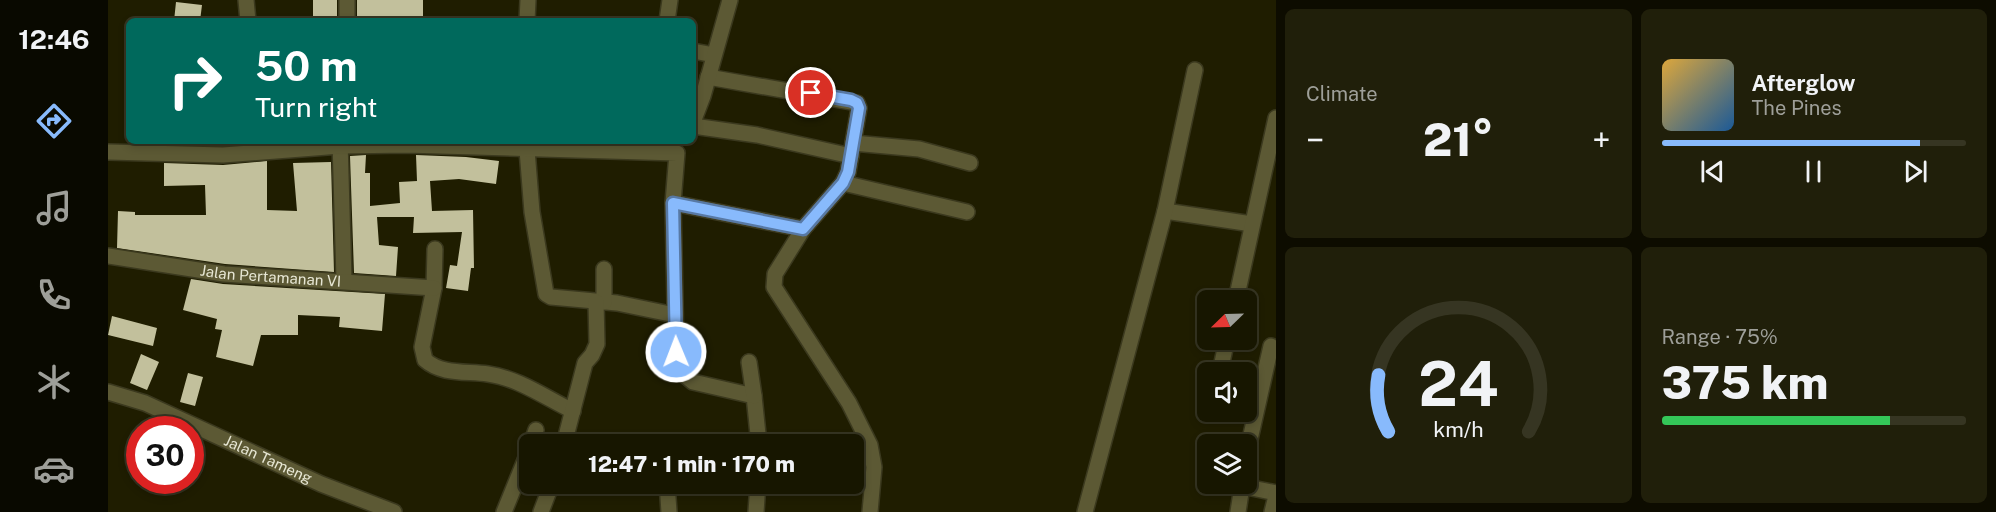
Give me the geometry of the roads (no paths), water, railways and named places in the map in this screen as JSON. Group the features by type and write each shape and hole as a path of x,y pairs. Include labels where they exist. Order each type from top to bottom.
{"street":[{"path":"246,0 248,18"},
{"path":"347,0 347,18"},
{"path":"527,18 528,0"},
{"path":"667,18 670,0"},
{"path":"696,113 730,0"},
{"path":"696,52 714,55"},
{"path":"1085,512 1165,211 1195,70"},
{"path":"708,76 857,103 859,108 843,183 803,229 775,274 774,287 780,299 806,332 827,371 849,403 870,445 874,467 870,512"},
{"path":"1238,290 1276,118"},
{"path":"696,126 852,149 919,149 970,163"},
{"path":"108,152 223,155 264,147 321,144"},
{"path":"340,144 344,280"},
{"path":"399,144 680,147 673,203 676,352 681,372 686,378 706,387 754,396"},
{"path":"516,146 532,212 546,294 551,297 600,302 675,315"},
{"path":"843,183 967,212"},
{"path":"673,203 803,229"},
{"path":"1165,211 1252,224"},
{"path":"435,249 434,288 422,347 425,360 438,368 449,371 502,376 573,411"},
{"name":"Jalan Pertamanan VI","path":"108,256 224,274 344,280 434,288"},
{"path":"567,434 585,363 592,356 597,344 604,269"},
{"path":"1251,434 1271,346"},
{"path":"749,362 758,434"},
{"name":"Jalan Tameng","path":"108,392 145,403 321,484 394,512"},
{"path":"504,512 519,474"},
{"path":"1257,489 1276,495 1272,512"},
{"path":"540,512 547,494"},
{"path":"668,494 669,512"},
{"path":"756,512 757,494"},
{"path":"1238,512 1241,494"}]}
